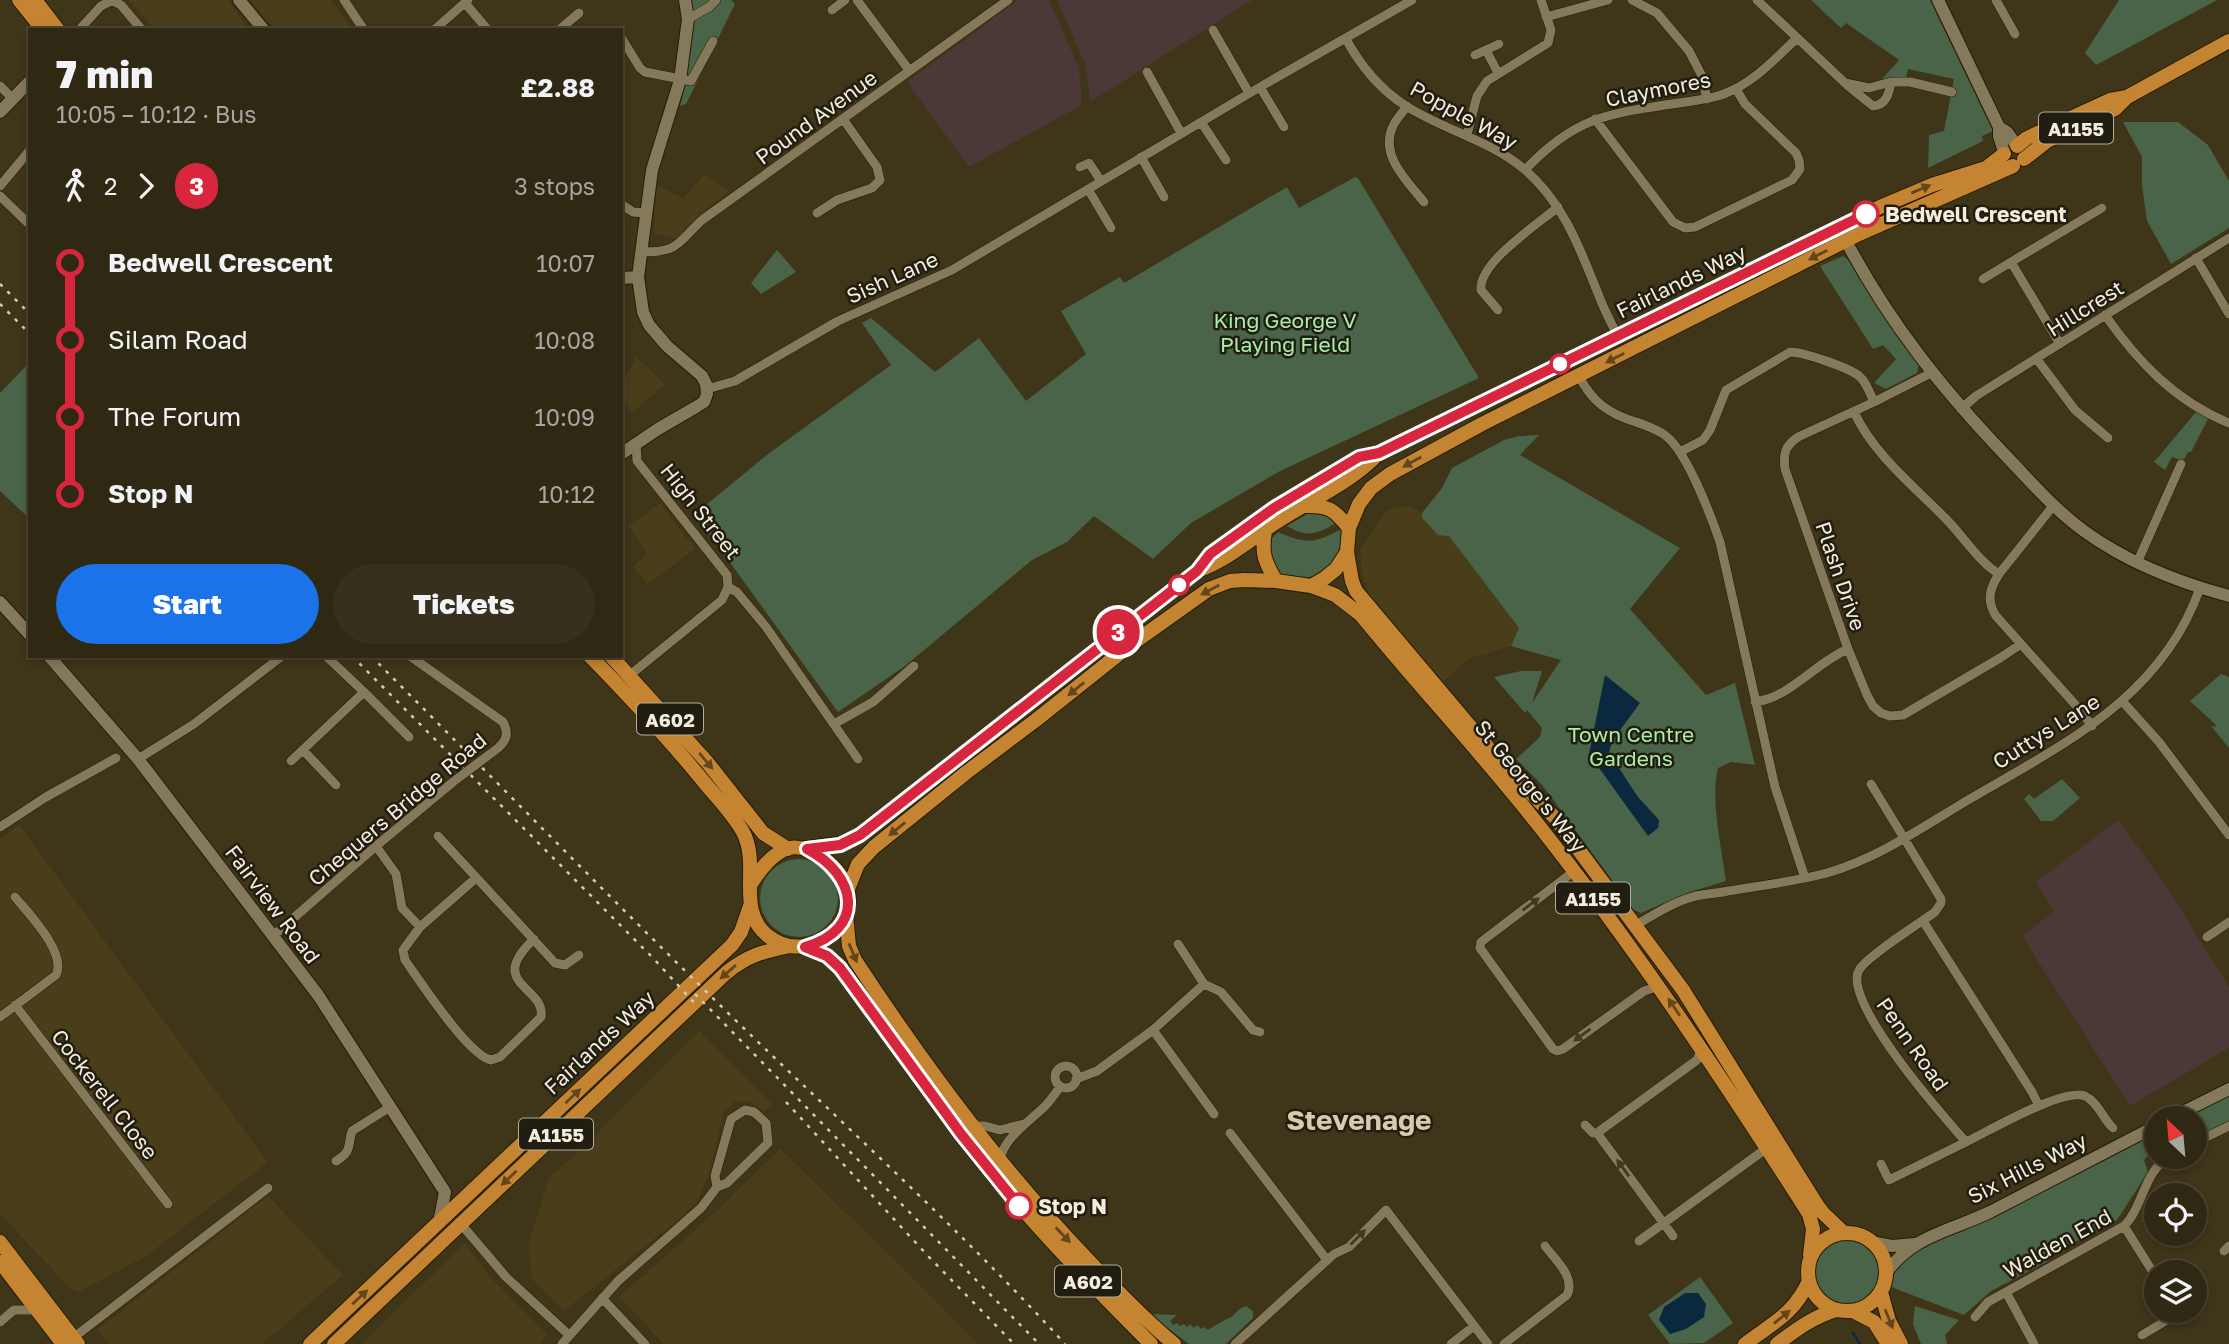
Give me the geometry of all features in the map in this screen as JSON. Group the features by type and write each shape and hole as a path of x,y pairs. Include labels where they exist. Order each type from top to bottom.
{"main road":[{"path":"19,0 41,28"},
{"path":"35,0 56,28"},
{"name":"Fairlands Way","path":"807,849 840,845 860,835 1197,571 1210,554 1274,508 1359,457 1379,453 1880,207 1932,185 1986,168 2027,138 2110,100 2127,97 2229,41"},
{"name":"Fairlands Way","path":"1348,552 1349,528 1359,504 1371,488 1390,474 1482,424 1889,220 2010,153"},
{"name":"Fairlands Way","path":"1197,571 1216,564 1301,506 1365,468 1379,453"},
{"path":"1301,506 1335,511 1349,528"},
{"path":"1265,531 1262,553 1276,581"},
{"path":"1311,586 1336,569 1348,552"},
{"name":"St George's Way","path":"1348,552 1352,581 1362,599 1482,740 1555,818 1700,1016 1735,1077 1817,1205 1844,1233"},
{"name":"A1155","path":"848,889 858,863 874,847 967,772 1209,589 1230,581 1276,581 1311,586"},
{"name":"St George's Way","path":"1311,586 1335,595 1361,615 1504,783 1660,986 1809,1214 1813,1229 1810,1255"},
{"name":"A602","path":"592,658 655,725 737,823 750,851 750,906 753,918 768,936 827,956 840,968 961,1134 1051,1241 1152,1344"},
{"name":"A602","path":"613,658 708,762 763,833 788,849"},
{"path":"751,884 769,861 788,849 807,849 832,866 848,889"},
{"name":"A602","path":"848,889 846,912 849,946 855,960 914,1047 972,1126 1057,1229 1133,1307 1174,1344"},
{"name":"Fairlands Way","path":"310,1344 732,945 741,932 750,906"},
{"path":"797,946 819,943 832,934 842,923 846,912"},
{"name":"Fairlands Way","path":"334,1344 726,973 742,960 758,953 797,946"},
{"path":"1836,1310 1817,1297 1807,1273 1810,1255 1824,1241 1844,1233 1863,1237 1871,1242 1884,1261 1886,1273 1881,1292 1871,1303 1853,1311"},
{"path":"0,1242 71,1342"},
{"path":"0,1262 37,1310 71,1342"},
{"path":"1745,1344 1786,1314 1800,1300 1809,1281"},
{"path":"1881,1292 1889,1321 1901,1344"},
{"path":"1777,1344 1805,1323 1836,1310 1853,1311 1874,1322 1888,1344"}],"street":[{"path":"239,0 262,28"},
{"path":"344,0 363,28"},
{"path":"623,454 636,443 704,402 707,389 702,376 649,325 643,313 639,277 652,170 680,80 688,19 685,0"},
{"path":"688,19 716,0"},
{"path":"832,10 845,0"},
{"path":"857,0 909,70"},
{"name":"Pound Avenue","path":"642,252 658,252 676,246 702,220 1009,0"},
{"name":"Sish Lane","path":"707,389 736,381 838,321 952,270 1181,133 1412,0"},
{"path":"1467,135 1477,96 1488,81 1548,43 1550,30 1541,0"},
{"path":"1546,17 1608,0"},
{"path":"1632,0 1657,13 1689,51 1702,76 1707,99"},
{"path":"1756,0 1873,106 1879,106 1885,100 1891,82"},
{"path":"1938,0 1999,127 2007,132 2010,153"},
{"path":"1996,0 2015,34"},
{"path":"81,28 98,9 111,1 121,5 140,28"},
{"path":"436,28 467,2 486,28"},
{"path":"561,28 579,13"},
{"path":"1213,30 1250,93"},
{"name":"Popple Way","path":"1346,39 1375,79 1407,106 1498,152 1525,170 1544,189 1558,207 1579,244 1600,300 1617,335"},
{"name":"Claymores","path":"1525,170 1550,145 1595,118 1707,99 1736,89 1759,74 1796,39"},
{"path":"623,40 645,72 680,80 691,80 713,41"},
{"path":"1475,55 1499,44"},
{"path":"1486,50 1497,73"},
{"path":"1147,72 1181,133"},
{"path":"1845,83 1869,88 1891,82 1910,82 1952,92"},
{"path":"0,112 28,83"},
{"path":"0,86 13,99"},
{"path":"1261,87 1284,127"},
{"path":"1595,118 1673,222 1685,228 1695,227 1792,180 1799,173 1801,165 1796,153 1745,104 1736,89"},
{"path":"1407,106 1394,124 1388,146 1408,183 1424,202"},
{"path":"817,213 837,200 872,188 880,180 877,167 843,119"},
{"path":"1201,122 1226,160"},
{"path":"0,186 28,152"},
{"path":"1141,158 1164,197"},
{"path":"1080,167 1089,163 1101,181"},
{"path":"1088,189 1111,229"},
{"path":"0,196 28,223"},
{"path":"623,205 634,212 647,213"},
{"path":"1498,310 1481,290 1485,272 1517,239 1558,207"},
{"path":"1983,279 2102,208"},
{"name":"Hillcrest","path":"1961,409 1976,396 2229,238"},
{"path":"1846,241 1874,292 1931,373 1961,409 2053,506 2085,532 2137,563 2200,588 2229,596"},
{"path":"2196,258 2229,314"},
{"path":"2011,262 2060,344"},
{"path":"623,278 639,277"},
{"path":"2105,315 2156,377 2185,400 2229,423"},
{"path":"1680,452 1703,440 1710,430 1726,390 1790,352 1801,353 1855,373 1863,380 1874,402"},
{"path":"2036,359 2075,410 2108,438"},
{"name":"Plash Drive","path":"1931,373 1788,443 1783,458 1785,469 1848,649 1872,706 1881,713 1890,716 1903,715 2021,644"},
{"path":"1579,376 1589,395 1604,409 1666,436 1680,452 1709,512 1720,542 1775,787 1805,878"},
{"path":"1854,412 1873,443 1898,472 1948,521 1985,564 1999,574"},
{"name":"High Street","path":"636,443 637,461"},
{"name":"High Street","path":"623,457 637,461 715,559 727,575 729,587 737,592 766,628 858,759"},
{"path":"2137,563 2182,464"},
{"path":"2053,506 1999,574 1990,592 1993,610 2092,726"},
{"path":"630,675 722,600 729,587"},
{"name":"Cuttys Lane","path":"1635,926 1688,898 1805,878 1858,862 2069,742 2123,702 2152,671 2177,639 2200,588"},
{"path":"0,602 28,633"},
{"path":"1755,702 1777,696 1833,656 1848,649"},
{"name":"Fairview Road","path":"50,658 138,759 318,995 445,1192"},
{"path":"138,759 194,724 279,658"},
{"path":"328,658 409,737"},
{"name":"Chequers Bridge Road","path":"273,936 376,846 498,748 507,737 503,722 413,658"},
{"path":"834,724 873,702 914,666"},
{"path":"291,761 364,692"},
{"path":"2123,702 2160,742 2229,835"},
{"path":"303,750 336,785"},
{"path":"0,827 46,797 116,758"},
{"path":"1871,785 1903,838"},
{"path":"438,836 558,965 569,964 579,955"},
{"name":"Penn Road","path":"1903,838 1941,899 1938,908 1923,921 1862,965 1857,974 1856,985 1888,1045 1966,1142"},
{"path":"376,846 396,874 402,908 420,927"},
{"path":"1573,872 1481,942 1480,948 1553,1048 1557,1051 1563,1049 1644,990 1660,986"},
{"path":"476,878 420,927 405,946 403,956 455,1027 482,1057 491,1060 500,1057 541,1017 540,1004 520,984 516,972 519,955 534,939"},
{"path":"0,1017 56,975 59,967 53,947 15,897"},
{"path":"1923,921 2039,1106"},
{"path":"2207,937 2229,922"},
{"path":"1178,944 1204,984 1221,992 1253,1030 1260,1032"},
{"path":"1000,1161 1006,1144 1024,1124 1042,1110 1060,1087 1072,1086 1076,1079 1097,1071 1153,1030 1204,984"},
{"name":"Cockerell Close","path":"15,1005 169,1204"},
{"path":"1153,1030 1214,1114"},
{"path":"1597,1133 1697,1060 1702,1048"},
{"path":"1060,1087 1055,1077 1063,1067 1074,1071 1076,1079"},
{"path":"2195,1106 2229,1089"},
{"path":"1881,1164 1889,1180 2066,1095 2084,1096 2092,1100 2113,1128"},
{"path":"336,1161 349,1149 352,1130 390,1107"},
{"path":"562,1344 618,1281 701,1208 717,1187 727,1183 768,1143 766,1123 754,1112 745,1110 732,1119 715,1176 717,1187"},
{"path":"972,1126 1000,1130 1024,1124"},
{"path":"1586,1125 1593,1133 1597,1133 1673,1236"},
{"path":"2207,1137 2229,1126"},
{"name":"Six Hills Way","path":"1886,1273 1895,1260 1915,1244 1985,1214 2144,1132"},
{"path":"1230,1133 1327,1259"},
{"path":"1639,1241 1767,1148"},
{"name":"Walden End","path":"1975,1317 1989,1301 2124,1226 2131,1219 2154,1169"},
{"path":"71,1342 268,1188"},
{"path":"439,1223 445,1192 470,1193"},
{"path":"1235,1344 1301,1286 1327,1259 1349,1247 1386,1210 1488,1344"},
{"path":"461,1224 506,1278 569,1335"},
{"path":"2124,1226 2145,1260"},
{"name":"Six Hills Way","path":"1871,1242 1892,1246 1915,1244"},
{"path":"1504,1344 1567,1295 1571,1288 1570,1280 1545,1246"},
{"path":"0,1321 14,1310 18,1299 18,1286"},
{"path":"2006,1292 2034,1344"},
{"path":"602,1298 645,1344"},
{"path":"14,1310 37,1310"},
{"path":"2142,1335 2161,1323"},
{"path":"1451,1344 1474,1325"}],"shaded area":[{"path":"129,0 228,0 248,28 153,28"},
{"path":"250,0 331,0 352,28 273,28"},
{"path":"1018,0 1049,0 1079,68 1082,105 969,167 907,82"},
{"path":"1057,0 1252,0 1090,102 1086,66"},
{"path":"705,174 729,191 699,215 677,239 654,233 656,185 683,198"},
{"path":"636,357 665,384 632,413 623,397 623,383"},
{"path":"660,503 695,549 648,584 633,567 647,554 629,526"},
{"path":"1409,505 1422,513 1422,518 1438,535 1449,535 1519,628 1511,646 1468,659 1441,684 1367,599 1368,592 1362,575 1360,550 1387,510"},
{"path":"2118,820 2163,881 2229,987 2229,1048 2130,1106 2022,936 2054,911 2036,882"},
{"path":"19,825 268,1162 145,1257 78,1292 69,1287 0,1214 0,839"},
{"path":"699,1031 773,1104 763,1112 752,1102 734,1102 724,1111 709,1174 698,1200 678,1220 564,1311 532,1279 528,1245 549,1178"},
{"path":"780,1149 978,1344 664,1344 619,1297 712,1215"},
{"path":"268,1196 343,1275 262,1344 111,1344 97,1330"},
{"path":"465,1243 492,1279 547,1334 540,1344 361,1344"}],"green space":[{"path":"689,0 731,0 735,4 686,104 680,106 690,53"},
{"path":"1811,0 1930,0 1993,131 1982,136 1983,141 1928,168 1929,135 1944,131 1954,79 1908,69 1906,77 1881,80 1899,60 1846,23 1841,28"},
{"path":"2119,0 2217,0 2096,65 2085,53"},
{"path":"2123,122 2178,122 2208,145 2229,181 2229,228 2171,264 2147,221 2142,186 2142,157"},
{"name":"King George V Playing Field","path":"1355,177 1479,378 1280,471 1191,523 1153,559 1094,516 1067,542 1032,560 905,666 838,712 695,514 768,454 891,365 862,323 871,318 935,372 979,338 1026,401 1086,354 1061,311 1120,277 1124,283 1287,187 1299,208"},
{"path":"777,250 796,272 761,294 751,283"},
{"path":"1843,256 1919,364 1917,373 1886,389 1874,383 1896,359 1883,345 1873,349 1820,266"},
{"path":"28,364 28,517 0,491 0,393"},
{"path":"2196,412 2208,419 2191,452 2188,452 2183,461 2172,457 2165,470 2154,462"},
{"name":"Town Centre Gardens","path":"1539,435 1520,455 1680,548 1630,609 1706,695 1735,683 1755,765 1731,762 1718,768 1716,809 1726,881 1690,892 1641,913 1634,910 1543,786 1516,759 1540,737 1542,728 1494,677 1521,671 1542,671 1532,703 1561,660 1511,646 1519,628 1449,536 1438,535 1422,518 1422,513 1442,488 1452,468 1504,440"},
{"path":"1312,511 1318,511 1338,522 1313,533 1301,532 1287,526"},
{"path":"1341,529 1341,544 1337,556 1320,573 1296,578 1271,566 1270,540 1278,532 1310,541"},
{"path":"2221,674 2229,677 2229,748 2211,726 2216,727 2215,724 2190,701"},
{"path":"2062,779 2080,798 2053,821 2041,821 2024,799 2029,794 2034,799"},
{"path":"791,859 807,859 821,865 832,876 838,890 838,906 832,920 821,931 807,937 791,937 777,931 766,920 760,906 760,890 766,876 777,865"},
{"path":"2229,1092 2229,1122 2207,1132 2207,1106 2203,1106"},
{"path":"2144,1137 2144,1169 2148,1172 2117,1220 2052,1254 2048,1261 1991,1291 1964,1315 1891,1287 1900,1264 1919,1247"},
{"path":"1846,1240 1859,1242 1869,1250 1877,1260 1877,1286 1869,1296 1859,1304 1846,1306 1833,1304 1823,1296 1815,1286 1813,1273 1815,1260 1823,1250 1833,1242"},
{"path":"1700,1277 1733,1323 1704,1343 1670,1344 1648,1315"},
{"path":"1246,1306 1253,1311 1253,1318 1226,1344 1189,1344 1149,1314 1177,1315 1170,1321 1173,1325 1184,1324 1187,1327 1190,1324 1194,1328 1197,1325 1208,1330"},
{"path":"1915,1306 1959,1320 1945,1335 1947,1344 1921,1344 1913,1324"}],"water":[{"path":"1605,675 1640,703 1612,741 1609,753 1638,797 1659,820 1658,828 1648,836 1589,754"},
{"path":"1685,1293 1698,1293 1706,1304 1704,1317 1686,1329 1670,1334 1659,1320 1664,1307"}],"waterway":[{"path":"1853,1333 1860,1344"}],"railway":[{"path":"0,284 28,312"},
{"path":"0,304 28,332"},
{"path":"354,658 654,959 698,1007"},
{"path":"373,658 681,967 983,1258 1065,1344"},
{"path":"695,994 1039,1344"},
{"path":"786,1102 928,1256 1014,1344"}],"bus line":[{"name":"3","path":"1019,1206 961,1134 840,968 827,956 805,947 819,943 832,934 842,923 848,901 848,889 832,866 807,849 840,845 860,835 1197,571 1210,554 1296,494 1359,457 1379,453 1866,214"}],"place":[{"name":"Bedwell Crescent","path":"1866,214"},
{"name":"Stop N","path":"1019,1206"}],"district":[{"name":"Stevenage","path":"1359,1119"}]}
